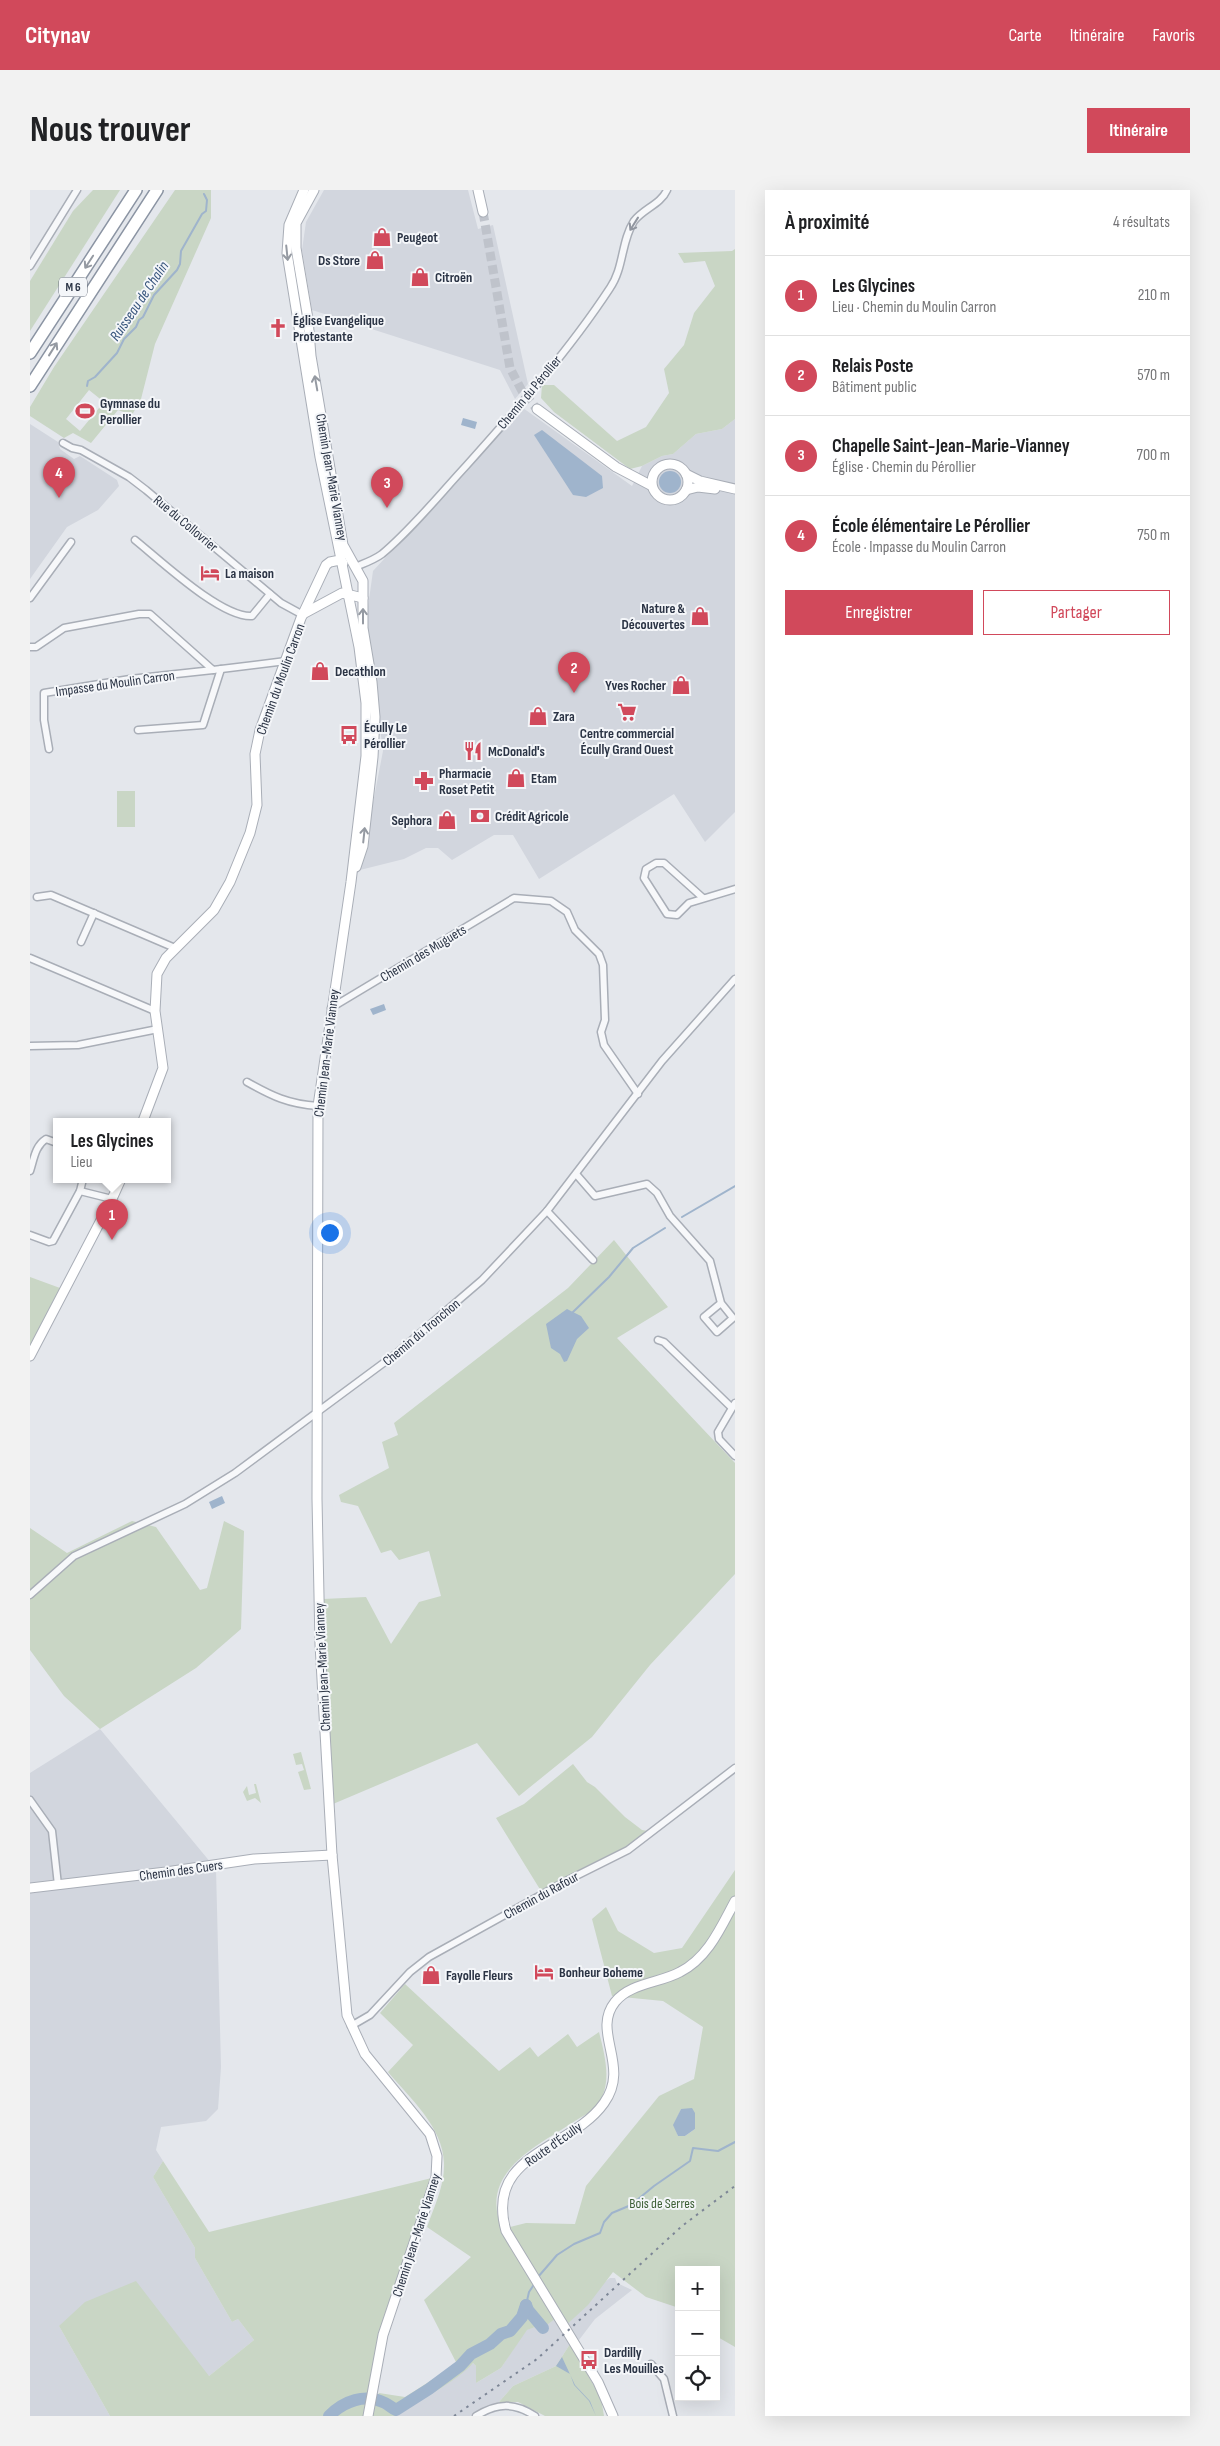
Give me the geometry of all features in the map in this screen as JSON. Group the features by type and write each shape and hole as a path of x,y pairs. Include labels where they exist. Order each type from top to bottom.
{"highway":[{"path":"116,221 120,202 127,190"},
{"name":"M 6","path":"30,353 136,190"},
{"name":"M 6","path":"30,386 157,190"},
{"path":"132,228 163,190"}],"street":[{"path":"30,266 77,190"},
{"name":"Chemin Jean-Marie Vianney","path":"304,190 289,225 286,244 313,417 363,672 370,757"},
{"name":"Chemin Jean-Marie Vianney","path":"314,190 296,223 296,248 343,546 363,582 363,628 372,682 375,716 368,769 363,846 350,882 318,1106 316,1414 320,1644 332,1855 344,2001 351,2026 365,2054 426,2128 435,2144 437,2156 435,2183 383,2335 374,2395 368,2416"},
{"path":"478,190 483,212"},
{"name":"Chemin du Pérollier","path":"355,567 370,562 387,549 446,488 559,358 611,287 622,264 630,229 635,220 664,196 667,190"},
{"path":"293,288 298,291 301,299 305,300"},
{"path":"537,409 616,467 652,486 659,496 668,500 678,498 686,490 698,487 713,488 735,495"},
{"name":"Rue du Collovrier","path":"63,442 95,457 129,477 281,603 303,615"},
{"path":"652,486 654,473 661,466 671,464 700,481 735,489"},
{"path":"631,475 654,473"},
{"path":"686,474 686,490"},
{"path":"135,540 208,599 243,617 252,616 270,594"},
{"path":"30,598 71,542"},
{"path":"340,560 355,567"},
{"name":"Chemin du Moulin Carron","path":"145,1118 163,1068 156,1011 158,974 166,958 204,921 222,898 250,833 257,805 256,746 260,730 303,615 326,565 340,560"},
{"path":"303,615 342,593 363,598"},
{"path":"30,647 36,647 64,628 139,614 150,614 213,670"},
{"name":"Impasse du Moulin Carron","path":"49,749 44,720 44,692 130,679 286,661"},
{"path":"138,730 203,725 221,670"},
{"path":"703,898 664,863 656,863 646,870 644,878 667,914 677,915 690,904 703,898 735,890"},
{"path":"37,897 51,895 176,948"},
{"name":"Chemin des Muguets","path":"331,1008 514,898 551,901 567,912 576,930 599,954 603,965 605,1020 602,1032 604,1045 638,1094"},
{"path":"81,942 94,913"},
{"path":"30,958 156,1011"},
{"name":"Chemin du Tronchon","path":"30,1595 74,1556 208,1492 316,1414 397,1352 482,1280 547,1211 686,1034 735,979"},
{"path":"30,1046 78,1045 158,1029"},
{"path":"247,1082 277,1098 296,1104 318,1106"},
{"path":"30,1171 38,1147 46,1139 53,1142"},
{"path":"576,1174 595,1196 647,1184 657,1192 670,1216 710,1261 721,1303 733,1318 718,1332 704,1317 721,1303"},
{"path":"30,1235 49,1242 53,1241 80,1191 82,1183"},
{"path":"30,1356 119,1183"},
{"path":"80,1191 112,1200"},
{"path":"547,1211 592,1260"},
{"path":"658,1340 664,1342 733,1405 718,1432 719,1439 735,1456"},
{"name":"Chemin du Rafour","path":"351,2026 370,2015 410,1972 430,1957 568,1880 628,1850 735,1768"},
{"path":"30,1800 52,1831 58,1885"},
{"name":"Chemin des Cuers","path":"30,1888 254,1859 332,1855"},
{"name":"Route d'Écully","path":"611,2415 605,2395 578,2347 535,2282 506,2230 502,2209 507,2187 513,2175 527,2160 596,2112 609,2096 615,2072 606,2024 611,2007 623,1994 678,1974 695,1962 709,1946 735,1901"},
{"path":"651,2364 664,2379 672,2416"},
{"path":"476,2416 493,2407 506,2405 524,2409 535,2416"}],"shaded area":[{"path":"324,190 468,190 478,229 493,225 528,384 515,399 500,370 312,310 302,250 306,222"},
{"path":"523,408 632,486 642,466 662,456 673,454 696,434 722,429 735,419 735,812 705,842 674,794 539,879 513,835 494,835 452,860 438,848 426,848 404,859 360,870 383,751 366,621 373,571"},
{"path":"30,424 58,442 60,449 74,459 80,456 117,480 119,486 98,510 67,527 30,579"},
{"path":"100,1729 216,1869 221,2067 218,2109 206,2121 161,2127 156,2150 163,2161 153,2177 195,2248 195,2258 232,2322 238,2319 254,2340 209,2376 59,2326 110,2416 30,2416 30,1773"},
{"path":"610,2278 615,2278 617,2283 632,2290 595,2319 579,2340 572,2333 570,2344 556,2366 513,2386 499,2402 470,2416 396,2416 393,2410 404,2409 453,2379 473,2363 476,2366 476,2383 501,2368 526,2330 538,2326 541,2329"}],"green space":[{"path":"93,190 120,190 30,331 30,281 73,211"},
{"path":"175,190 211,190 211,218 155,344 141,399 132,415 118,410 91,443 73,433 64,438 30,416 30,407 54,367","holes":["89,390 104,402 80,431 66,419"]},
{"path":"735,249 735,419 722,429 696,434 673,454 662,456 642,466 630,469 554,412 541,398 542,385 554,385 617,441 646,427 669,393 664,369 684,345 694,313 715,286 705,261 684,263 678,253 732,251"},
{"path":"117,791 135,791 135,827 117,827"},
{"path":"614,1240 668,1307 617,1338 735,1463 735,1574 650,1665 592,1737 519,1796 477,1743 333,1804 323,1599 366,1597 391,1644 419,1602 441,1596 429,1551 399,1560 391,1550 381,1553 358,1506 341,1502 339,1495 389,1468 382,1442 398,1435 394,1423 568,1288"},
{"path":"30,1277 60,1288 30,1345"},
{"path":"132,1521 156,1527 200,1590 207,1588 224,1521 244,1531 241,1629 196,1668 100,1729 64,1696 30,1650 30,1528 67,1553"},
{"path":"301,1752 311,1789 304,1790 298,1772 304,1770 302,1764 296,1765 293,1754"},
{"path":"573,1764 587,1782 595,1787 625,1817 642,1830 654,1832 629,1847 541,1891 496,1818 524,1804"},
{"path":"254,1784 256,1784 261,1803 255,1798 247,1801 243,1792 247,1786 249,1795 256,1793"},
{"name":"Bois de Serres","path":"735,1870 735,2347 720,2338 720,2266 675,2266 675,2307 646,2297 613,2272 588,2305 562,2329 555,2319 540,2330 538,2326 527,2330 501,2368 476,2383 476,2366 473,2363 435,2392 402,2409 394,2411 396,2416 110,2416 59,2326 85,2302 136,2281 209,2376 254,2340 238,2319 232,2322 195,2258 195,2248 153,2177 163,2161 209,2232 436,2177 383,2335 374,2401 379,2393 405,2397 457,2364 424,2300 471,2257 427,2227 443,2179 444,2163 442,2150 432,2125 388,2072 413,2045 380,2013 405,1984 499,2071 530,2047 538,2057 568,2034 577,2047 599,2032 605,2060 606,2079 605,2089 597,2106 528,2152 515,2163 504,2177 498,2192 497,2209 502,2229 526,2223 575,2224 586,2186 659,2096 694,2079 703,2027 663,2001 612,1996 592,1919 606,1907 618,1931 654,1953 682,1948","holes":["681,2109 695,2129 685,2136 678,2136 674,2125"]},
{"path":"570,2344 601,2398 604,2416 545,2416 518,2402 499,2402 513,2386 556,2366"}],"water":[{"path":"463,418 477,422 475,429 461,425"},
{"path":"542,430 602,476 603,488 586,497 573,495 534,435"},
{"path":"666,471 674,471 681,478 681,486 674,493 666,493 659,486 659,478"},
{"path":"384,1004 386,1010 373,1015 370,1009"},
{"path":"567,1309 581,1316 589,1328 577,1339 567,1361 564,1362 560,1354 551,1348 546,1324"},
{"path":"222,1496 225,1503 212,1509 209,1502"},
{"path":"692,2108 695,2113 695,2129 685,2136 678,2136 673,2125 681,2109"},
{"path":"562,2357 570,2374 556,2366"},
{"path":"570,2375 575,2385 590,2401 596,2416 589,2401 574,2385"}],"waterway":[{"name":"Ruisseau de Chalin","path":"87,386 88,381 95,377 117,353 124,339 143,317 154,295 177,270 180,264 181,251 202,214 206,211 207,200 204,194"},
{"path":"682,1217 735,1186"},
{"path":"573,1312 609,1277 633,1248 665,1228"},
{"path":"538,2277 557,2255 574,2244 600,2233 604,2222 612,2213 631,2205 690,2161 693,2148 718,2151 735,2142"},
{"path":"526,2305 529,2292 535,2283"},
{"path":"526,2305 543,2328"},
{"path":"329,2416 341,2406 362,2399 377,2400 396,2410 460,2366 471,2354 490,2344 501,2334 510,2331 522,2317 526,2305"}],"tunnel":[{"path":"483,212 510,368 522,391 537,409"}],"railway":[{"path":"454,2416 537,2359 682,2226 735,2186"}],"place":[{"name":"Peugeot","path":"382,237"},
{"name":"Ds Store","path":"375,260"},
{"name":"Citroën","path":"420,277"},
{"name":"Église Evangelique Protestante","path":"278,328"},
{"name":"Gymnase du Perollier","path":"85,411"},
{"name":"École élémentaire Le Pérollier","path":"59,498"},
{"name":"Chapelle Saint-Jean-Marie-Vianney","path":"387,508"},
{"name":"La maison","path":"210,573"},
{"name":"Nature & Découvertes","path":"700,616"},
{"name":"Decathlon","path":"320,671"},
{"name":"Yves Rocher","path":"681,685"},
{"name":"Relais Poste","path":"574,693"},
{"name":"Centre commercial Écully Grand Ouest","path":"627,712"},
{"name":"Zara","path":"538,716"},
{"name":"Écully Le Pérollier","path":"349,735"},
{"name":"McDonald's","path":"473,751"},
{"name":"Etam","path":"516,778"},
{"name":"Pharmacie Roset Petit","path":"424,781"},
{"name":"Crédit Agricole","path":"480,816"},
{"name":"Sephora","path":"447,820"},
{"name":"Les Glycines","path":"112,1240"},
{"name":"Bonheur Boheme","path":"544,1972"},
{"name":"Fayolle Fleurs","path":"431,1975"},
{"name":"Dardilly Les Mouilles","path":"589,2360"}]}
